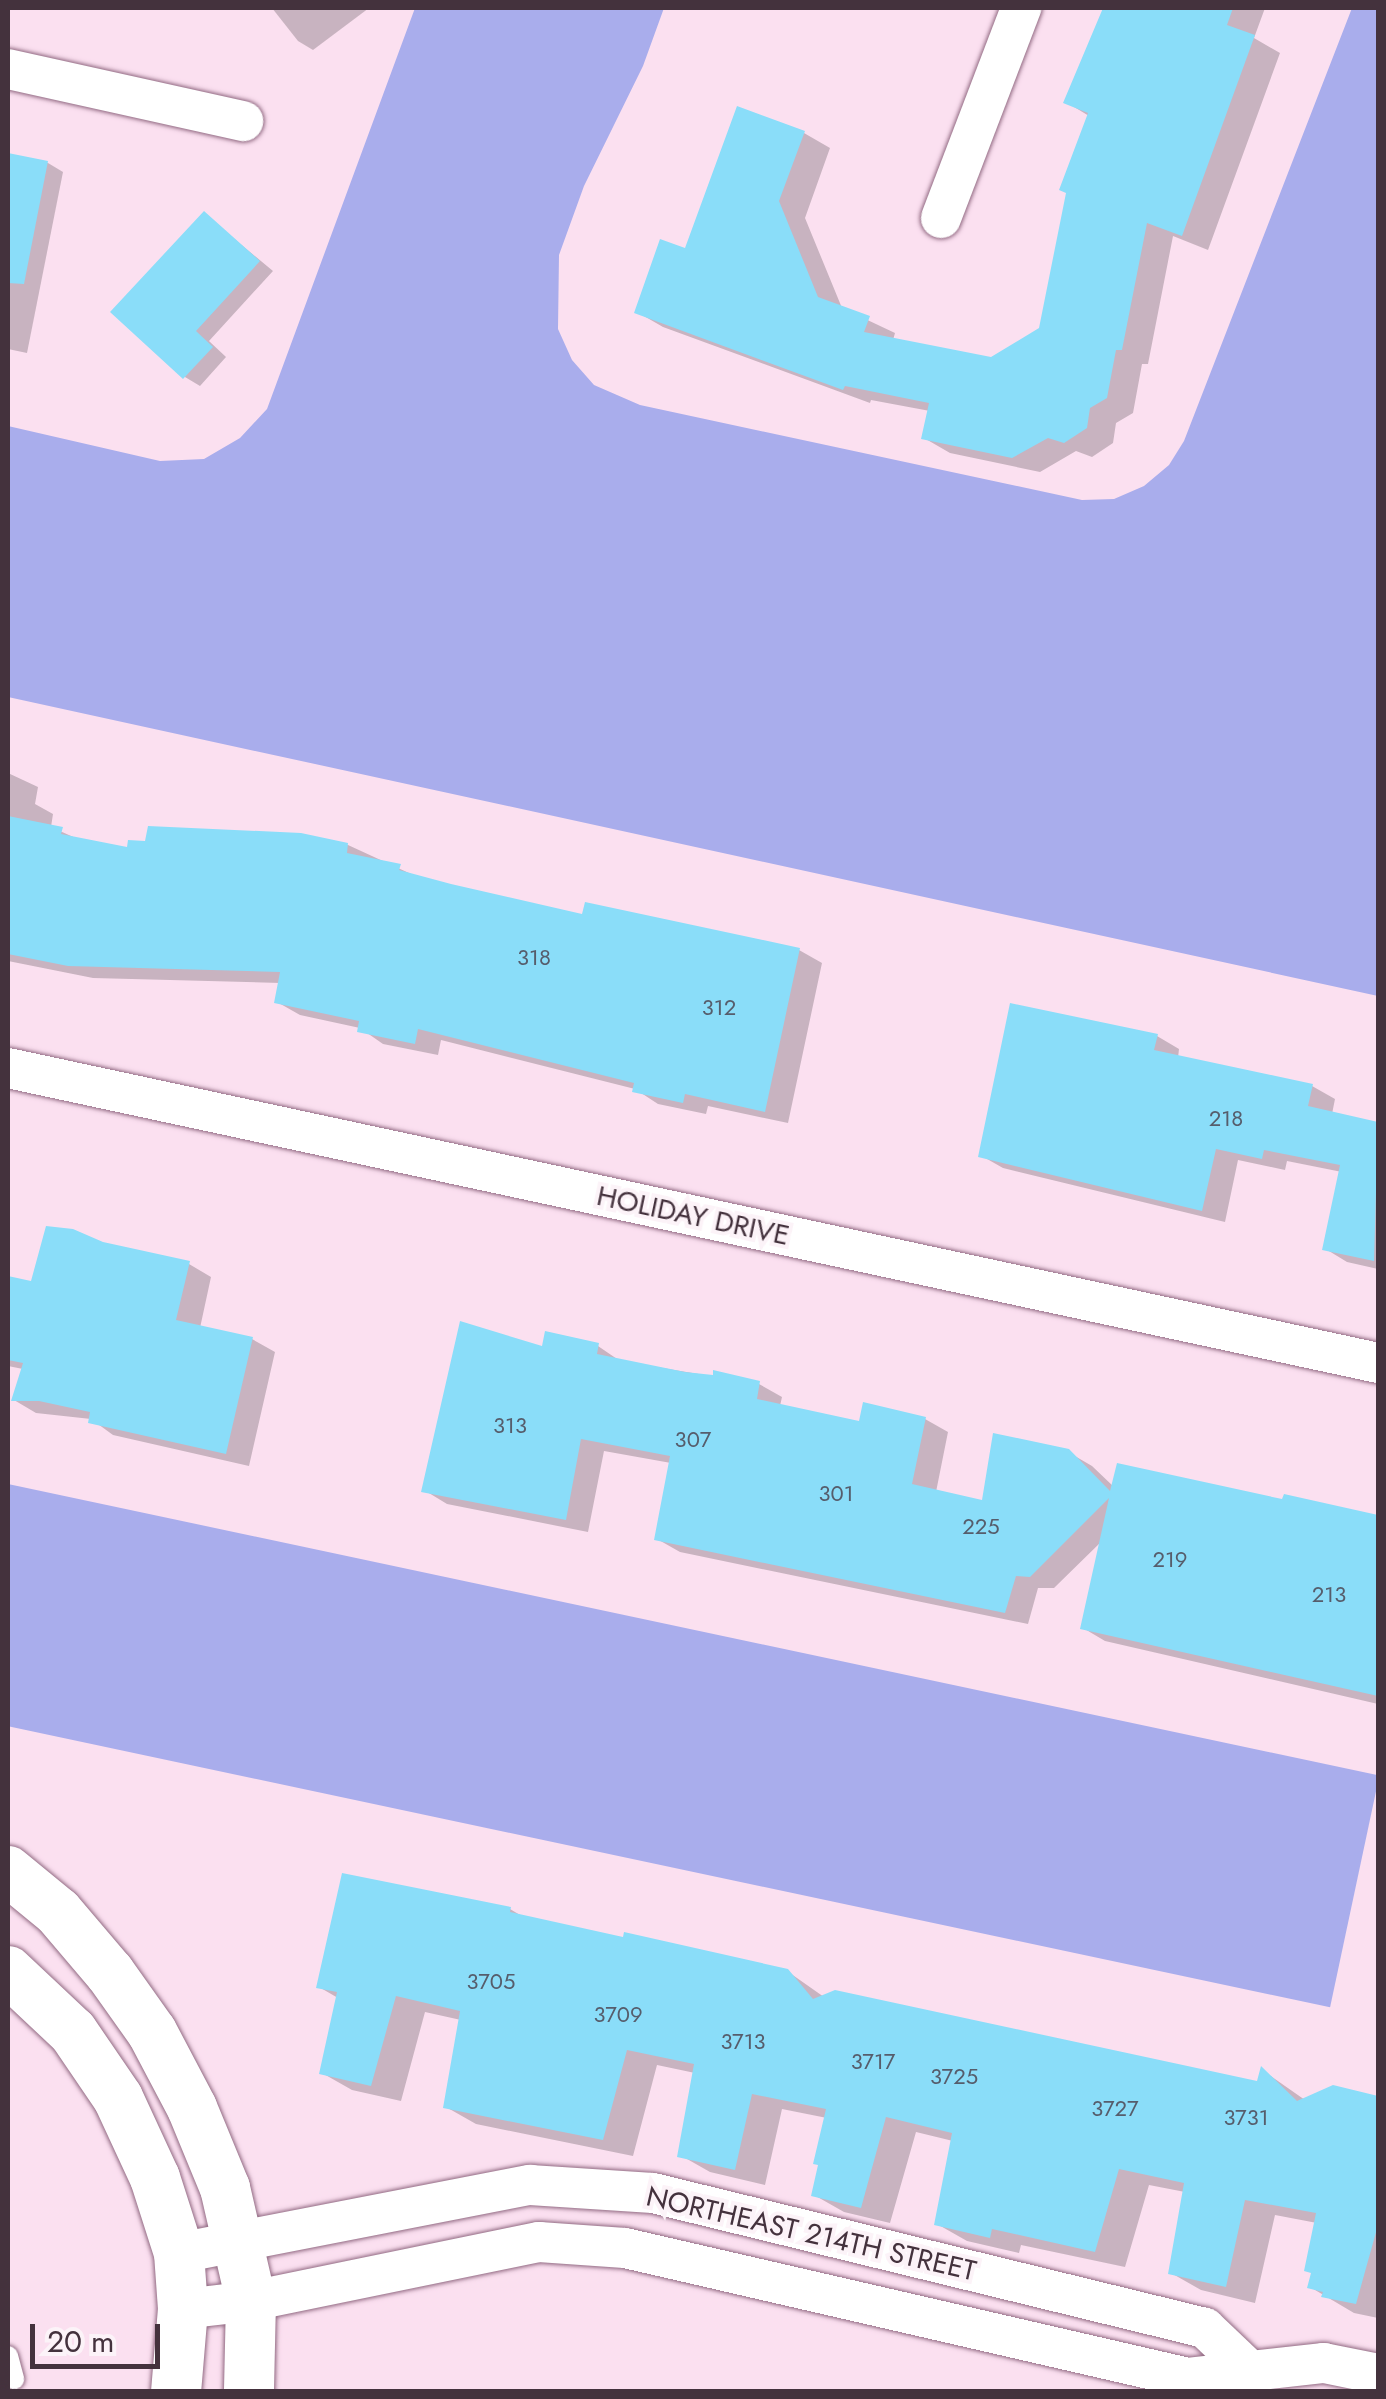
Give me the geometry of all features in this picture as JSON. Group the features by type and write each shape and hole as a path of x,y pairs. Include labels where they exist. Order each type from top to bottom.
{"street":[{"path":"942,218 1020,8"},
{"path":"8,69 242,122"},
{"name":"HOLIDAY DRIVE","path":"8,1068 1378,1364"},
{"path":"8,1870 58,1912 152,2032 192,2108 219,2172 251,2301 249,2392"},
{"path":"8,1971 74,2032 118,2098 155,2178 178,2252 183,2310 176,2392"},
{"path":"530,2185 539,2242"},
{"name":"NORTHEAST 214TH STREET","path":"178,2252 530,2185 653,2193 1205,2328 1246,2380"},
{"name":"NORTHEAST 214TH STREET","path":"183,2310 251,2301 460,2255 539,2242 625,2248 1188,2378 1246,2380 1324,2363 1378,2374"}],"lane":[{"path":"8,2356 14,2379"}],"water":[{"path":"415,8 664,8 643,66 584,186 559,255 558,329 572,360 594,385 640,405 1082,500 1114,499 1144,486 1169,465 1184,441 1352,8 1378,8 1378,996 8,697 8,426 160,461 204,459 240,438 267,409"},
{"path":"8,1484 1378,1775 1330,2007 8,1726"}],"building":[{"path":"1103,8 1233,8 1227,25 1255,35 1182,236 1147,223 1122,350 1116,350 1107,398 1090,408 1087,428 1064,443 1048,438 1012,458 921,439 929,403 845,386 843,390 634,313 660,239 685,248 737,106 805,131 779,201 818,297 870,316 864,332 991,357 1039,328 1066,193 1059,190 1088,113 1063,103"},
{"path":"8,153 48,161 24,284 8,283"},
{"path":"204,211 260,261 196,331 213,347 183,379 110,312"},
{"path":"8,816 63,827 61,834 127,847 128,840 145,841 148,826 301,833 348,843 347,853 401,864 399,870 451,884 582,914 585,902 800,948 765,1112 685,1094 683,1103 632,1092 634,1083 418,1029 415,1044 357,1032 359,1021 274,1003 280,972 68,966 8,954"},
{"path":"1010,1003 1158,1034 1154,1050 1313,1084 1308,1106 1378,1122 1374,1261 1322,1250 1340,1165 1264,1150 1262,1159 1216,1149 1202,1211 978,1157"},
{"path":"46,1226 73,1229 103,1242 190,1261 176,1320 253,1337 226,1454 88,1423 90,1412 39,1401 11,1401 23,1363 8,1360 8,1276 31,1281"},
{"path":"460,1321 542,1346 545,1331 599,1343 597,1354 685,1372 713,1375 713,1370 760,1381 757,1399 859,1421 863,1402 926,1417 912,1484 982,1500 993,1433 1069,1449 1110,1491 1117,1463 1282,1499 1284,1494 1378,1515 1378,1696 1080,1629 1109,1498 1030,1577 1016,1576 1005,1613 654,1540 670,1456 581,1439 566,1520 421,1492"},
{"path":"342,1873 511,1907 510,1912 623,1937 624,1932 788,1969 813,1999 835,1990 1257,2081 1261,2066 1297,2101 1333,2085 1378,2096 1378,2225 1356,2304 1321,2297 1323,2292 1307,2288 1311,2273 1304,2271 1316,2213 1245,2200 1226,2287 1168,2274 1184,2183 1119,2169 1095,2252 992,2229 990,2238 934,2225 952,2133 886,2117 861,2208 811,2196 818,2165 813,2164 826,2109 752,2094 735,2170 677,2157 694,2064 627,2050 603,2140 443,2108 460,2011 396,1996 371,2086 319,2074 337,1992 316,1988"}]}
